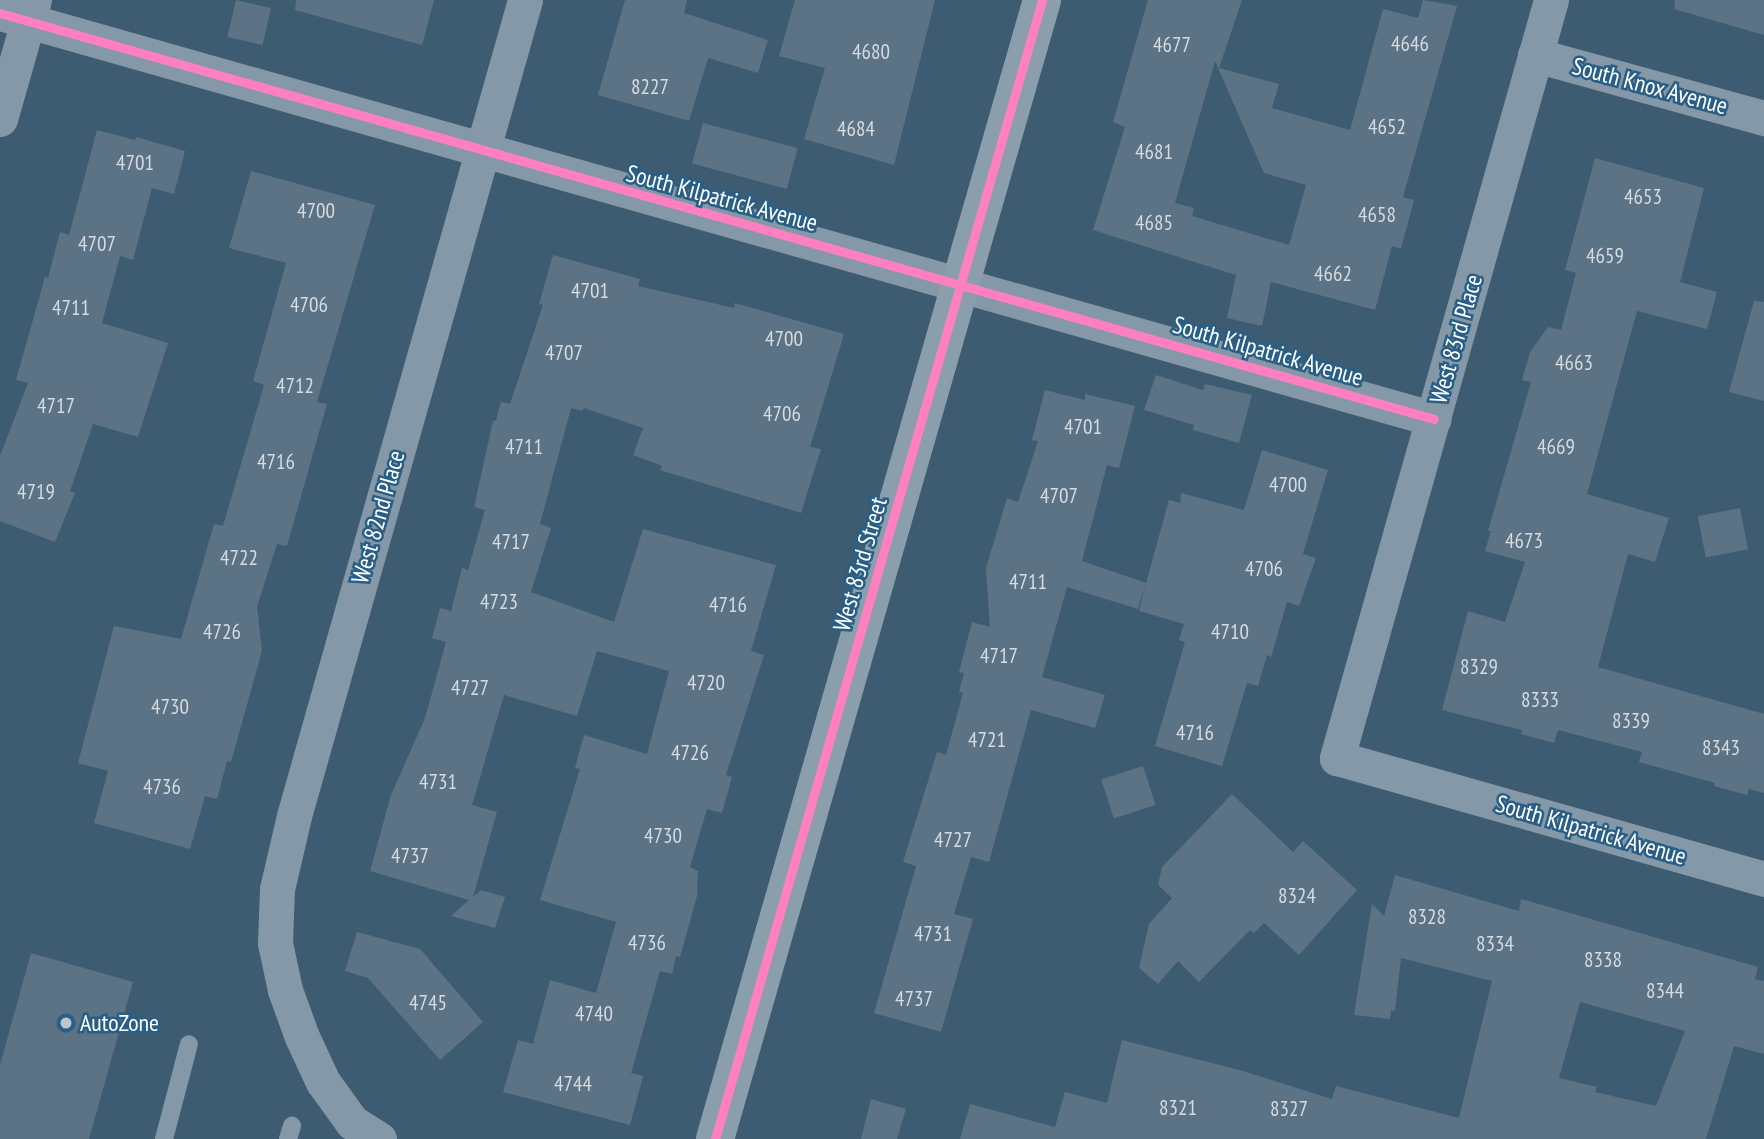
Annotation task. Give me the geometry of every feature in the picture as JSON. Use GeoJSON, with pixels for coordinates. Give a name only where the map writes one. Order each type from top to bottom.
{"type":"FeatureCollection","features":[{"type":"Feature","properties":{"kind":"street","name":"West 82nd Place"},"geometry":{"type":"LineString","coordinates":[[379,1139],[352,1122],[323,1082],[302,1037],[285,989],[275,943],[277,889],[294,816],[525,0]]}},
{"type":"Feature","properties":{"kind":"street","name":"West 83rd Street"},"geometry":{"type":"LineString","coordinates":[[715,1139],[1042,0]]}},
{"type":"Feature","properties":{"kind":"street","name":"West 83rd Place"},"geometry":{"type":"LineString","coordinates":[[1337,758],[1551,0]]}},
{"type":"Feature","properties":{"kind":"street","name":"South Kilpatrick Avenue"},"geometry":{"type":"LineString","coordinates":[[20,12],[482,152],[961,284],[1434,419]]}},
{"type":"Feature","properties":{"kind":"street"},"geometry":{"type":"LineString","coordinates":[[0,118],[20,12]]}},
{"type":"Feature","properties":{"kind":"street","name":"South Knox Avenue"},"geometry":{"type":"LineString","coordinates":[[1535,55],[1764,118]]}},
{"type":"Feature","properties":{"kind":"street","name":"South Kilpatrick Avenue"},"geometry":{"type":"LineString","coordinates":[[1337,758],[1764,879]]}},
{"type":"Feature","properties":{"kind":"lane"},"geometry":{"type":"LineString","coordinates":[[164,1139],[189,1044]]}},
{"type":"Feature","properties":{"kind":"building"},"geometry":{"type":"Polygon","coordinates":[[[236,0],[271,8],[263,45],[227,37],[236,0]]]}},
{"type":"Feature","properties":{"kind":"building"},"geometry":{"type":"Polygon","coordinates":[[[296,0],[434,0],[422,45],[295,10],[296,0]]]}},
{"type":"Feature","properties":{"kind":"building"},"geometry":{"type":"Polygon","coordinates":[[[625,0],[687,0],[684,13],[768,40],[758,73],[708,58],[689,121],[598,95],[625,0]]]}},
{"type":"Feature","properties":{"kind":"building"},"geometry":{"type":"Polygon","coordinates":[[[795,0],[935,0],[894,165],[804,139],[825,68],[779,56],[795,0]]]}},
{"type":"Feature","properties":{"kind":"building"},"geometry":{"type":"Polygon","coordinates":[[[1148,0],[1242,0],[1219,68],[1279,84],[1272,108],[1350,130],[1383,9],[1418,18],[1423,0],[1457,6],[1403,197],[1414,200],[1401,249],[1392,246],[1375,310],[1271,282],[1262,326],[1227,318],[1236,275],[1093,230],[1125,127],[1113,122],[1148,0]],[[1215,61],[1175,203],[1194,208],[1192,216],[1289,245],[1306,185],[1264,173],[1215,61]]]}},
{"type":"Feature","properties":{"kind":"building"},"geometry":{"type":"Polygon","coordinates":[[[1675,0],[1764,0],[1764,35],[1674,9],[1675,0]]]}},
{"type":"Feature","properties":{"kind":"building"},"geometry":{"type":"Polygon","coordinates":[[[703,123],[798,148],[787,189],[692,164],[703,123]]]}},
{"type":"Feature","properties":{"kind":"building"},"geometry":{"type":"Polygon","coordinates":[[[97,130],[135,140],[136,137],[185,151],[174,194],[152,188],[133,260],[120,256],[102,323],[168,343],[138,437],[93,424],[70,491],[75,493],[55,542],[0,521],[0,456],[28,383],[16,380],[45,277],[48,278],[60,232],[69,235],[97,130]]]}},
{"type":"Feature","properties":{"kind":"building"},"geometry":{"type":"Polygon","coordinates":[[[1595,158],[1704,188],[1680,282],[1717,292],[1707,329],[1637,311],[1587,494],[1669,518],[1655,562],[1628,554],[1598,667],[1764,714],[1764,793],[1749,789],[1747,795],[1714,786],[1715,783],[1639,762],[1642,752],[1558,730],[1554,743],[1521,734],[1522,730],[1442,710],[1468,611],[1505,622],[1525,562],[1485,551],[1491,531],[1488,531],[1531,382],[1522,380],[1530,352],[1548,327],[1561,330],[1576,273],[1565,270],[1595,158]]]}},
{"type":"Feature","properties":{"kind":"building"},"geometry":{"type":"Polygon","coordinates":[[[251,171],[375,205],[317,402],[327,404],[287,546],[277,544],[257,607],[262,651],[231,762],[227,761],[217,799],[205,796],[190,849],[94,823],[108,771],[78,763],[114,626],[181,639],[214,524],[223,526],[264,385],[253,381],[286,263],[229,248],[251,171]]]}},
{"type":"Feature","properties":{"kind":"building"},"geometry":{"type":"Polygon","coordinates":[[[553,255],[640,279],[638,286],[734,308],[735,303],[844,334],[810,447],[821,449],[801,513],[660,470],[662,466],[633,455],[643,428],[584,408],[582,411],[571,408],[540,524],[551,528],[531,592],[614,622],[643,529],[776,565],[751,651],[764,655],[726,775],[732,777],[722,813],[707,809],[690,867],[698,871],[697,896],[680,957],[676,956],[672,974],[660,971],[631,1073],[643,1076],[630,1125],[503,1092],[518,1040],[533,1044],[550,980],[596,993],[616,922],[540,900],[580,769],[575,768],[584,735],[647,754],[669,671],[597,651],[577,716],[504,695],[472,805],[497,812],[473,897],[481,890],[505,897],[495,928],[451,916],[469,900],[370,871],[391,795],[425,718],[446,642],[432,638],[440,608],[451,611],[462,568],[468,570],[485,510],[474,507],[493,421],[496,420],[501,402],[510,404],[543,305],[539,304],[553,255]]]}},
{"type":"Feature","properties":{"kind":"building"},"geometry":{"type":"Polygon","coordinates":[[[1754,301],[1764,302],[1764,401],[1729,392],[1754,301]]]}},
{"type":"Feature","properties":{"kind":"building"},"geometry":{"type":"Polygon","coordinates":[[[1156,375],[1203,390],[1205,384],[1252,395],[1239,443],[1193,430],[1194,425],[1144,410],[1156,375]]]}},
{"type":"Feature","properties":{"kind":"building"},"geometry":{"type":"Polygon","coordinates":[[[1045,390],[1085,400],[1085,394],[1135,406],[1119,468],[1107,465],[1082,561],[1146,583],[1138,609],[1067,587],[1042,677],[1105,695],[1095,728],[1031,710],[989,862],[971,857],[954,914],[973,919],[941,1032],[874,1013],[916,866],[903,862],[937,752],[946,755],[963,693],[959,692],[964,673],[959,672],[972,622],[990,627],[986,568],[1007,498],[1018,502],[1038,441],[1032,440],[1045,390]]]}},
{"type":"Feature","properties":{"kind":"building"},"geometry":{"type":"Polygon","coordinates":[[[1262,450],[1328,470],[1303,554],[1316,558],[1299,606],[1287,602],[1271,657],[1267,655],[1258,686],[1247,683],[1222,766],[1155,746],[1185,642],[1179,640],[1184,624],[1139,611],[1169,500],[1180,503],[1181,493],[1244,510],[1262,450]]]}},
{"type":"Feature","properties":{"kind":"building"},"geometry":{"type":"Polygon","coordinates":[[[1740,508],[1748,549],[1706,557],[1698,516],[1740,508]]]}},
{"type":"Feature","properties":{"kind":"building"},"geometry":{"type":"Polygon","coordinates":[[[1143,766],[1156,805],[1114,819],[1101,780],[1143,766]]]}},
{"type":"Feature","properties":{"kind":"building"},"geometry":{"type":"Polygon","coordinates":[[[1232,794],[1293,852],[1303,841],[1357,890],[1299,955],[1264,923],[1254,933],[1250,930],[1199,982],[1178,961],[1158,984],[1139,968],[1149,924],[1172,898],[1158,885],[1162,867],[1232,794]]]}},
{"type":"Feature","properties":{"kind":"building"},"geometry":{"type":"Polygon","coordinates":[[[1395,875],[1519,911],[1521,899],[1758,967],[1755,979],[1764,981],[1764,1054],[1734,1046],[1706,1139],[960,1139],[970,1104],[1055,1127],[1065,1092],[1107,1103],[1122,1040],[1243,1071],[1332,1099],[1336,1086],[1459,1118],[1492,981],[1401,958],[1395,1011],[1391,1010],[1390,1019],[1354,1015],[1372,904],[1384,916],[1395,875]],[[1580,1002],[1559,1078],[1597,1087],[1595,1092],[1656,1106],[1685,1031],[1580,1002]]]}},
{"type":"Feature","properties":{"kind":"building"},"geometry":{"type":"Polygon","coordinates":[[[357,932],[420,949],[483,1022],[440,1060],[368,978],[345,971],[357,932]]]}},
{"type":"Feature","properties":{"kind":"building","name":"AutoZone"},"geometry":{"type":"Polygon","coordinates":[[[31,953],[133,982],[89,1139],[0,1139],[0,1065],[31,953]]]}},
{"type":"Feature","properties":{"kind":"building"},"geometry":{"type":"Polygon","coordinates":[[[871,1099],[906,1109],[897,1139],[861,1139],[871,1099]]]}},
{"type":"Feature","properties":{"kind":"cycle path"},"geometry":{"type":"LineString","coordinates":[[715,1139],[1042,0]]}},
{"type":"Feature","properties":{"kind":"cycle path"},"geometry":{"type":"LineString","coordinates":[[0,13],[1434,419]]}},
{"type":"Feature","properties":{"kind":"place","name":"AutoZone"},"geometry":{"type":"Point","coordinates":[66,1023]}}]}
